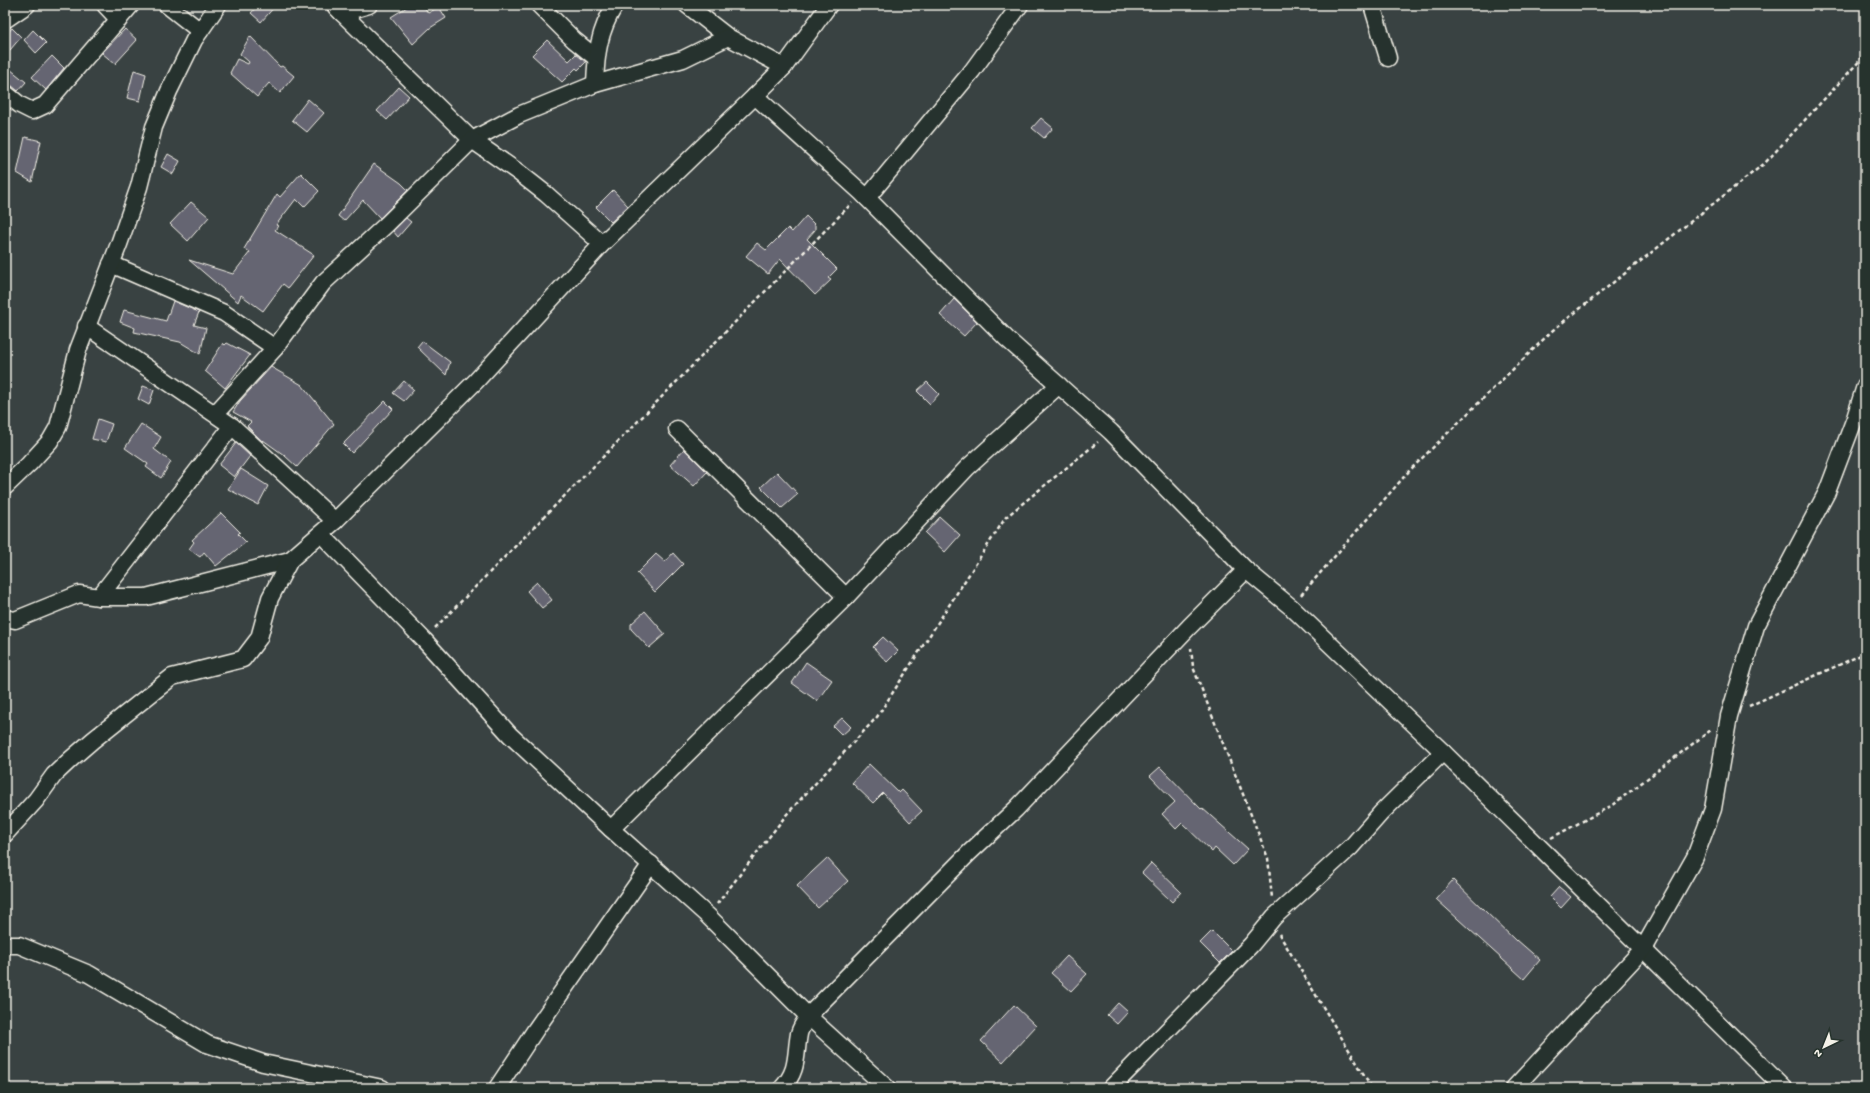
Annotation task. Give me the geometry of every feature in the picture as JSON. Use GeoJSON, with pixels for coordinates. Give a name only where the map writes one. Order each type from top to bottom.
{"type":"FeatureCollection","features":[{"type":"Feature","properties":{"kind":"street"},"geometry":{"type":"LineString","coordinates":[[105,5],[119,20]]}},
{"type":"Feature","properties":{"kind":"street"},"geometry":{"type":"LineString","coordinates":[[5,93],[20,105],[32,111],[45,105],[131,5]]}},
{"type":"Feature","properties":{"kind":"street"},"geometry":{"type":"LineString","coordinates":[[167,5],[200,31]]}},
{"type":"Feature","properties":{"kind":"street"},"geometry":{"type":"LineString","coordinates":[[5,486],[50,441],[58,427],[67,390],[86,326],[111,264],[139,187],[154,127],[169,91],[194,40],[218,5]]}},
{"type":"Feature","properties":{"kind":"street"},"geometry":{"type":"LineString","coordinates":[[338,9],[369,5]]}},
{"type":"Feature","properties":{"kind":"street"},"geometry":{"type":"LineString","coordinates":[[539,5],[574,40],[596,57]]}},
{"type":"Feature","properties":{"kind":"street"},"geometry":{"type":"LineString","coordinates":[[595,84],[596,57],[605,22],[615,5]]}},
{"type":"Feature","properties":{"kind":"street"},"geometry":{"type":"LineString","coordinates":[[686,5],[728,37],[784,66]]}},
{"type":"Feature","properties":{"kind":"street"},"geometry":{"type":"LineString","coordinates":[[5,618],[15,620],[79,594],[99,597],[146,597],[290,560],[322,535],[476,381],[602,244],[755,96],[784,66],[829,5]]}},
{"type":"Feature","properties":{"kind":"street"},"geometry":{"type":"LineString","coordinates":[[865,195],[972,71],[1020,5]]}},
{"type":"Feature","properties":{"kind":"street"},"geometry":{"type":"LineString","coordinates":[[1372,5],[1388,58]]}},
{"type":"Feature","properties":{"kind":"street"},"geometry":{"type":"LineString","coordinates":[[338,9],[472,140],[518,172],[546,194],[602,244]]}},
{"type":"Feature","properties":{"kind":"street"},"geometry":{"type":"LineString","coordinates":[[216,414],[275,348],[323,283],[387,224],[472,140],[519,115],[595,84],[682,59],[728,37]]}},
{"type":"Feature","properties":{"kind":"street"},"geometry":{"type":"LineString","coordinates":[[755,96],[865,195],[1007,339],[1111,432],[1246,570],[1291,607],[1443,752],[1784,1088]]}},
{"type":"Feature","properties":{"kind":"street"},"geometry":{"type":"LineString","coordinates":[[111,264],[224,313],[275,348]]}},
{"type":"Feature","properties":{"kind":"street"},"geometry":{"type":"LineString","coordinates":[[86,326],[232,426],[335,522]]}},
{"type":"Feature","properties":{"kind":"street"},"geometry":{"type":"LineString","coordinates":[[611,829],[737,706],[799,641],[846,597],[962,472],[1059,385]]}},
{"type":"Feature","properties":{"kind":"street"},"geometry":{"type":"LineString","coordinates":[[1514,1088],[1643,949],[1695,857],[1713,808],[1729,716],[1756,626],[1827,492],[1855,418],[1865,386]]}},
{"type":"Feature","properties":{"kind":"street"},"geometry":{"type":"LineString","coordinates":[[99,597],[232,426]]}},
{"type":"Feature","properties":{"kind":"street"},"geometry":{"type":"LineString","coordinates":[[677,429],[846,597]]}},
{"type":"Feature","properties":{"kind":"street"},"geometry":{"type":"LineString","coordinates":[[322,535],[424,640],[510,735],[611,829],[708,916],[808,1016],[888,1088]]}},
{"type":"Feature","properties":{"kind":"street"},"geometry":{"type":"LineString","coordinates":[[5,834],[36,800],[54,775],[93,740],[172,677],[243,659],[259,638],[270,598],[290,560]]}},
{"type":"Feature","properties":{"kind":"street"},"geometry":{"type":"LineString","coordinates":[[782,1088],[787,1083],[797,1063],[800,1032],[808,1016],[969,853],[1016,809],[1189,627],[1246,570]]}},
{"type":"Feature","properties":{"kind":"street"},"geometry":{"type":"LineString","coordinates":[[1111,1088],[1251,945],[1274,917],[1351,847],[1381,813],[1443,752]]}},
{"type":"Feature","properties":{"kind":"street"},"geometry":{"type":"LineString","coordinates":[[497,1088],[536,1029],[651,864]]}},
{"type":"Feature","properties":{"kind":"street"},"geometry":{"type":"LineString","coordinates":[[5,945],[19,945],[89,974],[207,1044],[262,1063],[382,1088]]}},
{"type":"Feature","properties":{"kind":"path"},"geometry":{"type":"LineString","coordinates":[[1291,607],[1410,470],[1553,330],[1765,163],[1865,55]]}},
{"type":"Feature","properties":{"kind":"path"},"geometry":{"type":"LineString","coordinates":[[424,640],[865,195]]}},
{"type":"Feature","properties":{"kind":"path"},"geometry":{"type":"LineString","coordinates":[[708,916],[786,814],[878,717],[1006,517],[1111,432]]}},
{"type":"Feature","properties":{"kind":"path"},"geometry":{"type":"LineString","coordinates":[[1189,627],[1193,667],[1268,858],[1276,930],[1372,1088]]}},
{"type":"Feature","properties":{"kind":"path"},"geometry":{"type":"LineString","coordinates":[[1539,845],[1611,806],[1729,716],[1865,653]]}},
{"type":"Feature","properties":{"kind":"building"},"geometry":{"type":"Polygon","coordinates":[[[258,5],[276,5],[261,22],[251,13],[258,5]]]}},
{"type":"Feature","properties":{"kind":"building"},"geometry":{"type":"Polygon","coordinates":[[[410,5],[423,5],[428,13],[439,7],[446,18],[430,28],[413,44],[391,17],[410,5]]]}},
{"type":"Feature","properties":{"kind":"building"},"geometry":{"type":"Polygon","coordinates":[[[12,28],[21,37],[5,56],[5,36],[12,28]]]}},
{"type":"Feature","properties":{"kind":"building"},"geometry":{"type":"Polygon","coordinates":[[[125,29],[137,40],[115,64],[102,53],[125,29]]]}},
{"type":"Feature","properties":{"kind":"building"},"geometry":{"type":"Polygon","coordinates":[[[33,30],[46,43],[36,53],[24,40],[33,30]]]}},
{"type":"Feature","properties":{"kind":"building"},"geometry":{"type":"Polygon","coordinates":[[[250,36],[280,67],[282,66],[294,76],[280,93],[269,83],[257,97],[230,73],[237,59],[248,64],[249,62],[240,54],[250,36]]]}},
{"type":"Feature","properties":{"kind":"building"},"geometry":{"type":"Polygon","coordinates":[[[547,40],[569,61],[576,54],[586,62],[578,70],[576,68],[562,82],[532,55],[547,40]]]}},
{"type":"Feature","properties":{"kind":"building"},"geometry":{"type":"Polygon","coordinates":[[[52,56],[64,68],[46,90],[32,77],[52,56]]]}},
{"type":"Feature","properties":{"kind":"building"},"geometry":{"type":"Polygon","coordinates":[[[5,65],[26,82],[18,91],[11,85],[5,84],[5,65]]]}},
{"type":"Feature","properties":{"kind":"building"},"geometry":{"type":"Polygon","coordinates":[[[134,70],[146,74],[140,101],[127,98],[134,70]]]}},
{"type":"Feature","properties":{"kind":"building"},"geometry":{"type":"Polygon","coordinates":[[[399,87],[409,96],[387,120],[377,111],[399,87]]]}},
{"type":"Feature","properties":{"kind":"building"},"geometry":{"type":"Polygon","coordinates":[[[308,99],[324,113],[307,132],[292,120],[308,99]]]}},
{"type":"Feature","properties":{"kind":"building"},"geometry":{"type":"Polygon","coordinates":[[[1041,118],[1053,128],[1044,138],[1032,128],[1041,118]]]}},
{"type":"Feature","properties":{"kind":"building"},"geometry":{"type":"Polygon","coordinates":[[[25,137],[41,141],[32,182],[17,173],[25,137]]]}},
{"type":"Feature","properties":{"kind":"building"},"geometry":{"type":"Polygon","coordinates":[[[168,154],[180,161],[173,174],[161,167],[168,154]]]}},
{"type":"Feature","properties":{"kind":"building"},"geometry":{"type":"Polygon","coordinates":[[[374,164],[401,183],[408,190],[380,218],[363,200],[344,221],[338,216],[374,164]]]}},
{"type":"Feature","properties":{"kind":"building"},"geometry":{"type":"Polygon","coordinates":[[[301,173],[319,191],[304,207],[296,199],[276,225],[278,226],[275,230],[314,255],[288,288],[283,284],[263,311],[241,295],[238,302],[189,260],[233,274],[250,252],[244,249],[277,194],[280,197],[301,173]]]}},
{"type":"Feature","properties":{"kind":"building"},"geometry":{"type":"Polygon","coordinates":[[[613,190],[628,206],[611,222],[596,207],[613,190]]]}},
{"type":"Feature","properties":{"kind":"building"},"geometry":{"type":"Polygon","coordinates":[[[191,202],[209,217],[188,241],[170,224],[191,202]]]}},
{"type":"Feature","properties":{"kind":"building"},"geometry":{"type":"Polygon","coordinates":[[[806,216],[815,225],[815,230],[807,239],[837,269],[828,278],[831,280],[815,295],[780,259],[768,274],[746,256],[757,243],[766,250],[788,228],[792,232],[806,216]]]}},
{"type":"Feature","properties":{"kind":"building"},"geometry":{"type":"Polygon","coordinates":[[[406,218],[411,222],[398,237],[393,231],[406,218]]]}},
{"type":"Feature","properties":{"kind":"building"},"geometry":{"type":"Polygon","coordinates":[[[954,299],[977,322],[964,336],[940,315],[954,299]]]}},
{"type":"Feature","properties":{"kind":"building"},"geometry":{"type":"Polygon","coordinates":[[[173,301],[199,312],[194,325],[206,328],[200,354],[180,342],[134,332],[135,328],[120,322],[124,310],[166,321],[173,301]]]}},
{"type":"Feature","properties":{"kind":"building"},"geometry":{"type":"Polygon","coordinates":[[[422,341],[450,362],[446,375],[417,347],[422,341]]]}},
{"type":"Feature","properties":{"kind":"building"},"geometry":{"type":"Polygon","coordinates":[[[223,343],[225,345],[227,343],[250,355],[225,388],[205,371],[223,343]]]}},
{"type":"Feature","properties":{"kind":"building"},"geometry":{"type":"Polygon","coordinates":[[[271,367],[302,385],[334,424],[297,467],[284,455],[263,440],[262,441],[247,426],[251,422],[233,412],[240,401],[271,367]]]}},
{"type":"Feature","properties":{"kind":"building"},"geometry":{"type":"Polygon","coordinates":[[[404,381],[414,390],[404,401],[393,393],[404,381]]]}},
{"type":"Feature","properties":{"kind":"building"},"geometry":{"type":"Polygon","coordinates":[[[927,382],[939,394],[930,404],[917,391],[927,382]]]}},
{"type":"Feature","properties":{"kind":"building"},"geometry":{"type":"Polygon","coordinates":[[[143,386],[154,390],[149,405],[138,399],[143,386]]]}},
{"type":"Feature","properties":{"kind":"building"},"geometry":{"type":"Polygon","coordinates":[[[385,401],[393,409],[352,453],[343,444],[385,401]]]}},
{"type":"Feature","properties":{"kind":"building"},"geometry":{"type":"Polygon","coordinates":[[[98,419],[112,424],[106,442],[92,439],[98,419]]]}},
{"type":"Feature","properties":{"kind":"building"},"geometry":{"type":"Polygon","coordinates":[[[141,424],[161,437],[154,449],[171,462],[161,478],[146,467],[148,464],[125,448],[141,424]]]}},
{"type":"Feature","properties":{"kind":"building"},"geometry":{"type":"Polygon","coordinates":[[[236,443],[250,456],[234,477],[219,465],[236,443]]]}},
{"type":"Feature","properties":{"kind":"building"},"geometry":{"type":"Polygon","coordinates":[[[684,449],[707,472],[694,486],[670,465],[684,449]]]}},
{"type":"Feature","properties":{"kind":"building"},"geometry":{"type":"Polygon","coordinates":[[[241,469],[268,486],[258,505],[228,489],[241,469]]]}},
{"type":"Feature","properties":{"kind":"building"},"geometry":{"type":"Polygon","coordinates":[[[777,472],[798,494],[782,508],[761,487],[777,472]]]}},
{"type":"Feature","properties":{"kind":"building"},"geometry":{"type":"Polygon","coordinates":[[[221,513],[240,532],[238,534],[246,542],[216,566],[204,552],[200,557],[189,549],[194,542],[192,540],[221,513]]]}},
{"type":"Feature","properties":{"kind":"building"},"geometry":{"type":"Polygon","coordinates":[[[940,517],[960,535],[945,552],[925,533],[940,517]]]}},
{"type":"Feature","properties":{"kind":"building"},"geometry":{"type":"Polygon","coordinates":[[[673,553],[683,564],[655,592],[637,573],[656,554],[665,562],[673,553]]]}},
{"type":"Feature","properties":{"kind":"building"},"geometry":{"type":"Polygon","coordinates":[[[537,582],[552,600],[542,608],[527,591],[537,582]]]}},
{"type":"Feature","properties":{"kind":"building"},"geometry":{"type":"Polygon","coordinates":[[[645,611],[665,634],[649,648],[631,629],[631,624],[645,611]]]}},
{"type":"Feature","properties":{"kind":"building"},"geometry":{"type":"Polygon","coordinates":[[[883,637],[898,651],[887,662],[873,647],[883,637]]]}},
{"type":"Feature","properties":{"kind":"building"},"geometry":{"type":"Polygon","coordinates":[[[806,662],[832,680],[817,701],[792,683],[806,662]]]}},
{"type":"Feature","properties":{"kind":"building"},"geometry":{"type":"Polygon","coordinates":[[[842,718],[851,727],[842,735],[833,726],[842,718]]]}},
{"type":"Feature","properties":{"kind":"building"},"geometry":{"type":"Polygon","coordinates":[[[869,764],[899,793],[902,790],[922,811],[910,822],[883,793],[873,803],[852,783],[869,764]]]}},
{"type":"Feature","properties":{"kind":"building"},"geometry":{"type":"Polygon","coordinates":[[[1160,767],[1201,809],[1202,808],[1248,849],[1233,865],[1215,848],[1212,852],[1182,823],[1176,829],[1162,814],[1175,802],[1150,776],[1160,767]]]}},
{"type":"Feature","properties":{"kind":"building"},"geometry":{"type":"Polygon","coordinates":[[[827,858],[848,881],[818,908],[797,886],[827,858]]]}},
{"type":"Feature","properties":{"kind":"building"},"geometry":{"type":"Polygon","coordinates":[[[1151,863],[1181,892],[1172,902],[1142,873],[1151,863]]]}},
{"type":"Feature","properties":{"kind":"building"},"geometry":{"type":"Polygon","coordinates":[[[1453,880],[1516,941],[1517,940],[1540,960],[1524,979],[1436,899],[1453,880]]]}},
{"type":"Feature","properties":{"kind":"building"},"geometry":{"type":"Polygon","coordinates":[[[1559,887],[1571,897],[1561,908],[1550,897],[1559,887]]]}},
{"type":"Feature","properties":{"kind":"building"},"geometry":{"type":"Polygon","coordinates":[[[1212,931],[1232,951],[1220,963],[1200,943],[1212,931]]]}},
{"type":"Feature","properties":{"kind":"building"},"geometry":{"type":"Polygon","coordinates":[[[1067,956],[1087,974],[1071,991],[1051,973],[1067,956]]]}},
{"type":"Feature","properties":{"kind":"building"},"geometry":{"type":"Polygon","coordinates":[[[1118,1003],[1128,1012],[1117,1024],[1107,1015],[1118,1003]]]}},
{"type":"Feature","properties":{"kind":"building"},"geometry":{"type":"Polygon","coordinates":[[[1014,1005],[1036,1026],[1003,1062],[981,1041],[1014,1005]]]}}]}
